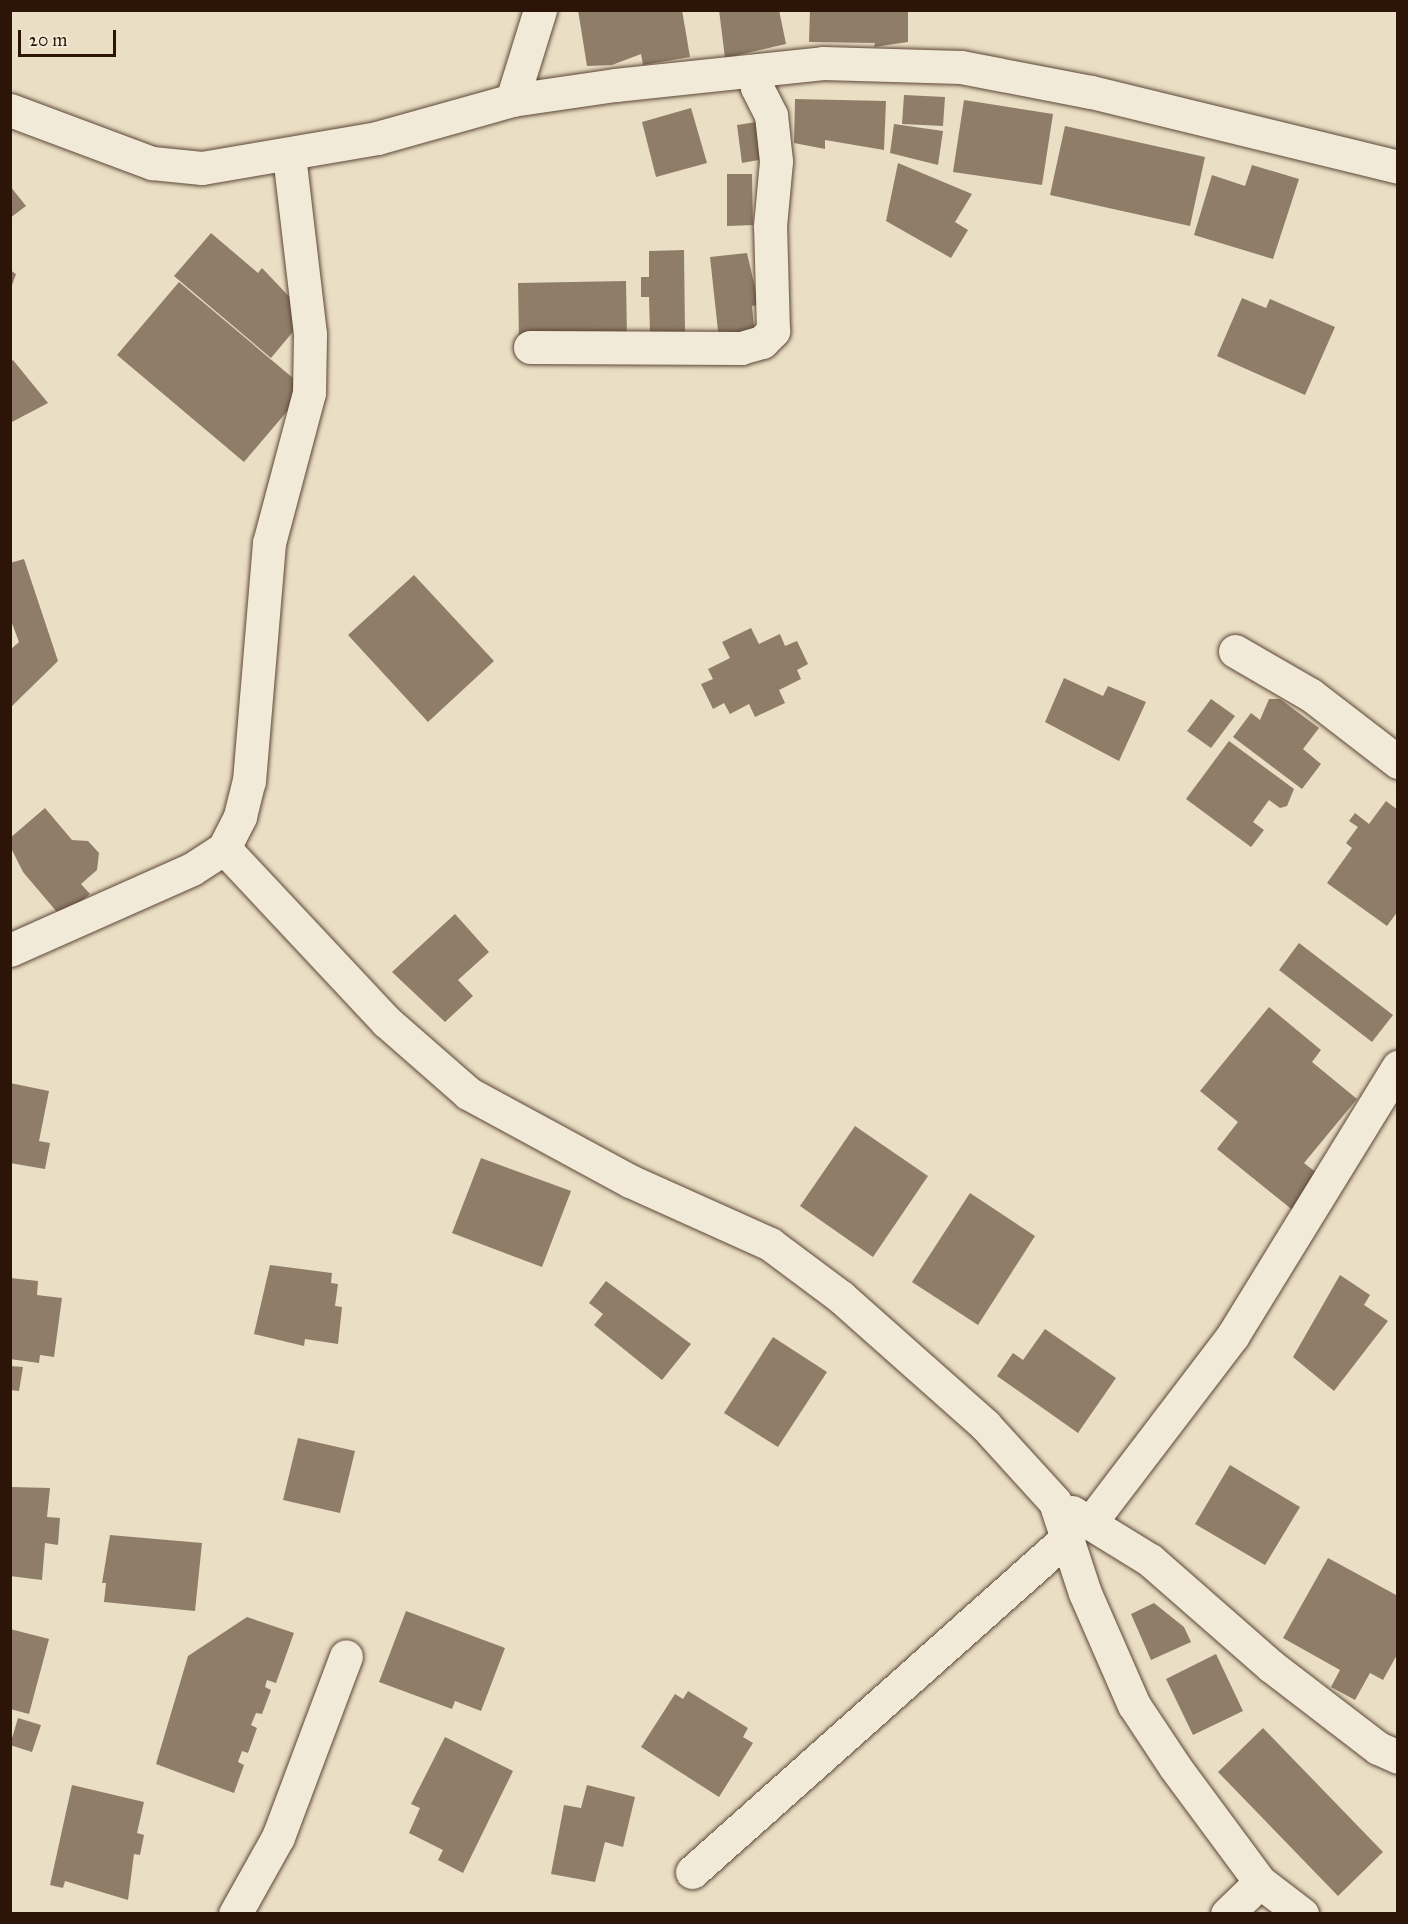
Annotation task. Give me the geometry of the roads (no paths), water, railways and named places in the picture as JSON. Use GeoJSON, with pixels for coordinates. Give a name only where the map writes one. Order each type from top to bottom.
{"type":"FeatureCollection","features":[{"type":"Feature","properties":{"kind":"street"},"geometry":{"type":"LineString","coordinates":[[512,100],[540,10]]}},
{"type":"Feature","properties":{"kind":"street"},"geometry":{"type":"LineString","coordinates":[[10,110],[152,163],[202,168],[289,155],[377,138],[512,100],[823,63],[961,67],[1091,92],[1398,166]]}},
{"type":"Feature","properties":{"kind":"street"},"geometry":{"type":"LineString","coordinates":[[531,347],[741,348],[762,342],[773,331],[770,226],[776,161],[771,115],[757,87],[759,70]]}},
{"type":"Feature","properties":{"kind":"street"},"geometry":{"type":"LineString","coordinates":[[10,950],[192,869],[224,848],[249,781],[269,543],[309,393],[310,334],[289,155]]}},
{"type":"Feature","properties":{"kind":"street"},"geometry":{"type":"LineString","coordinates":[[1235,651],[1311,695],[1398,762]]}},
{"type":"Feature","properties":{"kind":"street"},"geometry":{"type":"LineString","coordinates":[[224,848],[387,1022],[468,1093],[630,1181],[770,1244],[932,1374],[1079,1530],[1150,1560],[1272,1666],[1378,1748],[1398,1757]]}},
{"type":"Feature","properties":{"kind":"street"},"geometry":{"type":"LineString","coordinates":[[692,1872],[1079,1530],[1233,1335],[1398,1067]]}},
{"type":"Feature","properties":{"kind":"street"},"geometry":{"type":"LineString","coordinates":[[1079,1530],[1084,1593],[1134,1705],[1260,1882],[1302,1914]]}},
{"type":"Feature","properties":{"kind":"street"},"geometry":{"type":"LineString","coordinates":[[235,1914],[278,1838],[346,1656]]}},
{"type":"Feature","properties":{"kind":"street"},"geometry":{"type":"LineString","coordinates":[[1227,1914],[1260,1882]]}}]}
